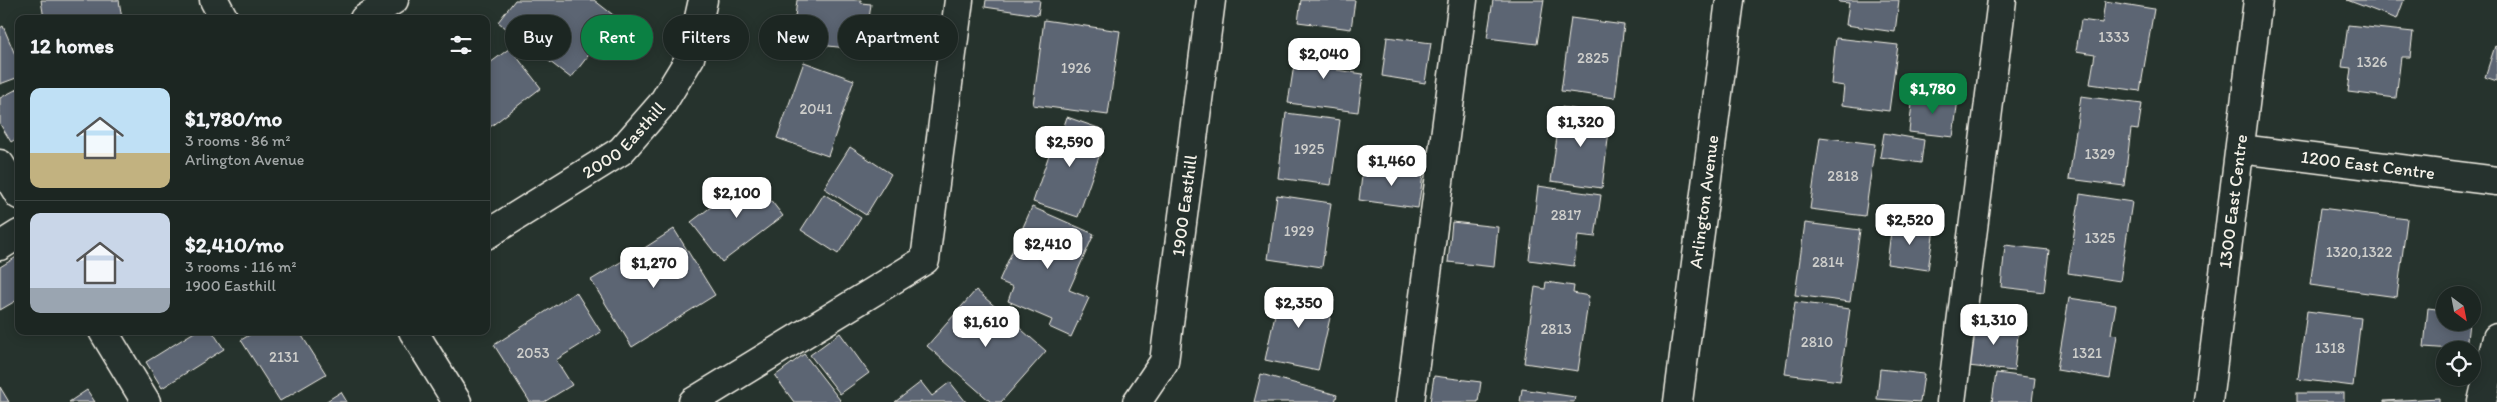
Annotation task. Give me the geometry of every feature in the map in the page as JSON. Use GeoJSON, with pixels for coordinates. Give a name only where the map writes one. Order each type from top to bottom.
{"type":"FeatureCollection","features":[{"type":"Feature","properties":{"kind":"street"},"geometry":{"type":"LineString","coordinates":[[214,0],[222,15]]}},
{"type":"Feature","properties":{"kind":"street"},"geometry":{"type":"LineString","coordinates":[[370,15],[394,0]]}},
{"type":"Feature","properties":{"kind":"street","name":"2000 Easthill"},"geometry":{"type":"LineString","coordinates":[[490,233],[621,151],[662,104],[690,58],[703,0]]}},
{"type":"Feature","properties":{"kind":"street"},"geometry":{"type":"LineString","coordinates":[[692,402],[925,260],[959,0]]}},
{"type":"Feature","properties":{"kind":"street","name":"1900 Easthill"},"geometry":{"type":"LineString","coordinates":[[1137,402],[1164,362],[1212,0]]}},
{"type":"Feature","properties":{"kind":"street"},"geometry":{"type":"LineString","coordinates":[[1410,402],[1463,0]]}},
{"type":"Feature","properties":{"kind":"street","name":"Arlington Avenue"},"geometry":{"type":"LineString","coordinates":[[1678,402],[1730,0]]}},
{"type":"Feature","properties":{"kind":"street"},"geometry":{"type":"LineString","coordinates":[[1951,402],[2002,0]]}},
{"type":"Feature","properties":{"kind":"street","name":"1300 East Centre"},"geometry":{"type":"LineString","coordinates":[[2208,402],[2258,0]]}},
{"type":"Feature","properties":{"kind":"street","name":"1200 East Centre"},"geometry":{"type":"LineString","coordinates":[[2240,149],[2497,181]]}},
{"type":"Feature","properties":{"kind":"street"},"geometry":{"type":"LineString","coordinates":[[0,164],[15,188]]}},
{"type":"Feature","properties":{"kind":"street"},"geometry":{"type":"LineString","coordinates":[[0,246],[15,237]]}},
{"type":"Feature","properties":{"kind":"street"},"geometry":{"type":"LineString","coordinates":[[105,335],[146,402]]}},
{"type":"Feature","properties":{"kind":"street"},"geometry":{"type":"LineString","coordinates":[[415,335],[457,402]]}},
{"type":"Feature","properties":{"kind":"street"},"geometry":{"type":"LineString","coordinates":[[2482,402],[2497,338]]}},
{"type":"Feature","properties":{"kind":"building"},"geometry":{"type":"Polygon","coordinates":[[[41,0],[119,0],[121,15],[43,15],[41,0]]]}},
{"type":"Feature","properties":{"kind":"building"},"geometry":{"type":"Polygon","coordinates":[[[515,0],[594,0],[613,15],[581,15],[581,60],[585,60],[571,78],[548,60],[571,60],[571,15],[505,15],[505,27],[498,22],[515,0]]]}},
{"type":"Feature","properties":{"kind":"building"},"geometry":{"type":"Polygon","coordinates":[[[797,0],[861,0],[861,3],[871,4],[870,15],[838,15],[838,47],[828,46],[828,15],[795,15],[797,0]]]}},
{"type":"Feature","properties":{"kind":"building"},"geometry":{"type":"Polygon","coordinates":[[[986,0],[1040,0],[1038,15],[985,7],[986,0]]]}},
{"type":"Feature","properties":{"kind":"building"},"geometry":{"type":"Polygon","coordinates":[[[1301,0],[1355,0],[1351,29],[1298,22],[1301,0]]]}},
{"type":"Feature","properties":{"kind":"building"},"geometry":{"type":"Polygon","coordinates":[[[1493,0],[1544,0],[1537,44],[1487,38],[1493,0]]]}},
{"type":"Feature","properties":{"kind":"building"},"geometry":{"type":"Polygon","coordinates":[[[1839,0],[1899,0],[1895,32],[1846,25],[1849,3],[1839,2],[1839,0]]]}},
{"type":"Feature","properties":{"kind":"building"},"geometry":{"type":"Polygon","coordinates":[[[2347,0],[2404,0],[2397,19],[2347,0]]]}},
{"type":"Feature","properties":{"kind":"building"},"geometry":{"type":"Polygon","coordinates":[[[2105,1],[2154,9],[2140,91],[2090,84],[2095,54],[2076,51],[2081,20],[2102,23],[2105,1]]]}},
{"type":"Feature","properties":{"kind":"building"},"geometry":{"type":"Polygon","coordinates":[[[1571,18],[1624,25],[1615,98],[1561,91],[1571,18]]]}},
{"type":"Feature","properties":{"kind":"building"},"geometry":{"type":"Polygon","coordinates":[[[1044,20],[1120,31],[1108,115],[1033,105],[1044,20]]]}},
{"type":"Feature","properties":{"kind":"building"},"geometry":{"type":"Polygon","coordinates":[[[2348,25],[2413,32],[2410,57],[2401,57],[2396,98],[2348,92],[2351,68],[2342,67],[2348,25]]]}},
{"type":"Feature","properties":{"kind":"building"},"geometry":{"type":"Polygon","coordinates":[[[3,26],[15,54],[15,78],[0,84],[0,28],[3,26]]]}},
{"type":"Feature","properties":{"kind":"building"},"geometry":{"type":"Polygon","coordinates":[[[1387,37],[1431,43],[1425,83],[1382,76],[1387,37]]]}},
{"type":"Feature","properties":{"kind":"building"},"geometry":{"type":"Polygon","coordinates":[[[1836,38],[1898,45],[1889,111],[1842,105],[1844,86],[1831,84],[1836,38]]]}},
{"type":"Feature","properties":{"kind":"building"},"geometry":{"type":"Polygon","coordinates":[[[1303,40],[1340,45],[1337,70],[1363,74],[1358,112],[1288,103],[1294,65],[1299,66],[1303,40]]]}},
{"type":"Feature","properties":{"kind":"building"},"geometry":{"type":"Polygon","coordinates":[[[2495,46],[2497,47],[2497,81],[2485,77],[2495,46]]]}},
{"type":"Feature","properties":{"kind":"building"},"geometry":{"type":"Polygon","coordinates":[[[505,52],[505,60],[519,60],[541,88],[490,127],[490,63],[505,52]]]}},
{"type":"Feature","properties":{"kind":"building"},"geometry":{"type":"Polygon","coordinates":[[[804,62],[854,80],[828,156],[777,138],[804,62]]]}},
{"type":"Feature","properties":{"kind":"building"},"geometry":{"type":"Polygon","coordinates":[[[15,90],[15,140],[11,142],[0,124],[0,98],[15,90]]]}},
{"type":"Feature","properties":{"kind":"building"},"geometry":{"type":"Polygon","coordinates":[[[1913,94],[1958,99],[1953,137],[1909,132],[1913,94]]]}},
{"type":"Feature","properties":{"kind":"building"},"geometry":{"type":"Polygon","coordinates":[[[2081,96],[2142,104],[2138,130],[2131,129],[2124,186],[2069,179],[2081,96]]]}},
{"type":"Feature","properties":{"kind":"building"},"geometry":{"type":"Polygon","coordinates":[[[1561,107],[1611,115],[1602,188],[1551,181],[1561,107]]]}},
{"type":"Feature","properties":{"kind":"building"},"geometry":{"type":"Polygon","coordinates":[[[1286,113],[1340,120],[1331,185],[1278,178],[1286,113]]]}},
{"type":"Feature","properties":{"kind":"building"},"geometry":{"type":"Polygon","coordinates":[[[1067,117],[1104,130],[1098,147],[1102,148],[1078,217],[1033,202],[1056,134],[1061,135],[1067,117]]]}},
{"type":"Feature","properties":{"kind":"building"},"geometry":{"type":"Polygon","coordinates":[[[1884,133],[1924,140],[1921,163],[1880,157],[1884,133]]]}},
{"type":"Feature","properties":{"kind":"building"},"geometry":{"type":"Polygon","coordinates":[[[1820,137],[1875,144],[1865,216],[1810,209],[1820,137]]]}},
{"type":"Feature","properties":{"kind":"building"},"geometry":{"type":"Polygon","coordinates":[[[850,147],[891,174],[866,215],[824,188],[850,147]]]}},
{"type":"Feature","properties":{"kind":"building"},"geometry":{"type":"Polygon","coordinates":[[[1408,166],[1424,169],[1418,208],[1359,200],[1363,168],[1407,174],[1408,166]]]}},
{"type":"Feature","properties":{"kind":"building"},"geometry":{"type":"Polygon","coordinates":[[[752,176],[783,216],[722,262],[691,222],[752,176]]]}},
{"type":"Feature","properties":{"kind":"building"},"geometry":{"type":"Polygon","coordinates":[[[1538,186],[1601,195],[1595,237],[1578,235],[1574,266],[1529,260],[1538,186]]]}},
{"type":"Feature","properties":{"kind":"building"},"geometry":{"type":"Polygon","coordinates":[[[824,194],[861,218],[838,254],[801,230],[824,194]]]}},
{"type":"Feature","properties":{"kind":"building"},"geometry":{"type":"Polygon","coordinates":[[[2080,194],[2132,202],[2120,281],[2068,273],[2080,194]]]}},
{"type":"Feature","properties":{"kind":"building"},"geometry":{"type":"Polygon","coordinates":[[[1277,195],[1331,203],[1322,267],[1268,259],[1277,195]]]}},
{"type":"Feature","properties":{"kind":"building"},"geometry":{"type":"Polygon","coordinates":[[[1032,207],[1094,234],[1069,290],[1089,298],[1071,337],[1049,327],[1052,320],[1008,301],[1013,287],[999,281],[1032,207]]]}},
{"type":"Feature","properties":{"kind":"building"},"geometry":{"type":"Polygon","coordinates":[[[2321,208],[2407,219],[2397,297],[2310,285],[2321,208]]]}},
{"type":"Feature","properties":{"kind":"building"},"geometry":{"type":"Polygon","coordinates":[[[1452,222],[1498,227],[1494,267],[1448,262],[1452,222]]]}},
{"type":"Feature","properties":{"kind":"building"},"geometry":{"type":"Polygon","coordinates":[[[1805,223],[1860,230],[1850,302],[1795,295],[1805,223]]]}},
{"type":"Feature","properties":{"kind":"building"},"geometry":{"type":"Polygon","coordinates":[[[1892,223],[1934,229],[1928,270],[1887,264],[1892,223]]]}},
{"type":"Feature","properties":{"kind":"building"},"geometry":{"type":"Polygon","coordinates":[[[674,229],[715,295],[632,347],[591,280],[624,260],[632,273],[651,261],[643,249],[674,229]]]}},
{"type":"Feature","properties":{"kind":"building"},"geometry":{"type":"Polygon","coordinates":[[[2005,245],[2049,250],[2044,292],[2001,287],[2005,245]]]}},
{"type":"Feature","properties":{"kind":"building"},"geometry":{"type":"Polygon","coordinates":[[[15,258],[15,301],[0,310],[0,267],[15,258]]]}},
{"type":"Feature","properties":{"kind":"building"},"geometry":{"type":"Polygon","coordinates":[[[1546,282],[1574,286],[1573,293],[1589,296],[1578,371],[1524,363],[1535,287],[1545,289],[1546,282]]]}},
{"type":"Feature","properties":{"kind":"building"},"geometry":{"type":"Polygon","coordinates":[[[1281,287],[1334,300],[1318,371],[1265,360],[1281,287]]]}},
{"type":"Feature","properties":{"kind":"building"},"geometry":{"type":"Polygon","coordinates":[[[976,290],[1046,351],[1001,402],[991,402],[927,346],[976,290]]]}},
{"type":"Feature","properties":{"kind":"building"},"geometry":{"type":"Polygon","coordinates":[[[576,292],[601,332],[556,360],[572,385],[544,402],[530,402],[494,345],[576,292]]]}},
{"type":"Feature","properties":{"kind":"building"},"geometry":{"type":"Polygon","coordinates":[[[2069,298],[2116,305],[2111,334],[2117,335],[2110,379],[2057,370],[2069,298]]]}},
{"type":"Feature","properties":{"kind":"building"},"geometry":{"type":"Polygon","coordinates":[[[1795,302],[1850,309],[1840,381],[1785,374],[1795,302]]]}},
{"type":"Feature","properties":{"kind":"building"},"geometry":{"type":"Polygon","coordinates":[[[2428,308],[2436,309],[2436,331],[2468,331],[2467,341],[2436,341],[2436,348],[2424,347],[2428,308]]]}},
{"type":"Feature","properties":{"kind":"building"},"geometry":{"type":"Polygon","coordinates":[[[2307,311],[2361,318],[2353,386],[2298,379],[2307,311]]]}},
{"type":"Feature","properties":{"kind":"building"},"geometry":{"type":"Polygon","coordinates":[[[1974,321],[2019,326],[2014,371],[1968,366],[1974,321]]]}},
{"type":"Feature","properties":{"kind":"building"},"geometry":{"type":"Polygon","coordinates":[[[840,333],[869,373],[840,394],[810,355],[840,333]]]}},
{"type":"Feature","properties":{"kind":"building"},"geometry":{"type":"Polygon","coordinates":[[[190,335],[215,335],[224,349],[162,388],[146,362],[190,335]]]}},
{"type":"Feature","properties":{"kind":"building"},"geometry":{"type":"Polygon","coordinates":[[[249,335],[302,335],[326,374],[280,401],[241,340],[249,335]]]}},
{"type":"Feature","properties":{"kind":"building"},"geometry":{"type":"Polygon","coordinates":[[[804,354],[840,400],[838,402],[794,402],[775,376],[804,354]]]}},
{"type":"Feature","properties":{"kind":"building"},"geometry":{"type":"Polygon","coordinates":[[[1880,369],[1924,374],[1920,402],[1877,399],[1880,369]]]}},
{"type":"Feature","properties":{"kind":"building"},"geometry":{"type":"Polygon","coordinates":[[[1996,373],[2035,378],[2032,402],[1992,402],[1996,373]]]}},
{"type":"Feature","properties":{"kind":"building"},"geometry":{"type":"Polygon","coordinates":[[[1261,374],[1337,395],[1335,402],[1254,402],[1261,374]]]}},
{"type":"Feature","properties":{"kind":"building"},"geometry":{"type":"Polygon","coordinates":[[[1434,376],[1481,382],[1478,402],[1430,402],[1434,376]]]}},
{"type":"Feature","properties":{"kind":"building"},"geometry":{"type":"Polygon","coordinates":[[[921,382],[932,396],[950,382],[966,402],[895,402],[921,382]]]}},
{"type":"Feature","properties":{"kind":"building"},"geometry":{"type":"Polygon","coordinates":[[[0,387],[9,402],[0,402],[0,387]]]}},
{"type":"Feature","properties":{"kind":"building"},"geometry":{"type":"Polygon","coordinates":[[[1522,389],[1575,397],[1574,402],[1520,402],[1522,389]]]}},
{"type":"Feature","properties":{"kind":"building"},"geometry":{"type":"Polygon","coordinates":[[[87,390],[95,402],[69,402],[87,390]]]}},
{"type":"Feature","properties":{"kind":"building"},"geometry":{"type":"Polygon","coordinates":[[[341,392],[347,402],[325,402],[341,392]]]}},
{"type":"Feature","properties":{"kind":"building"},"geometry":{"type":"Polygon","coordinates":[[[2297,393],[2344,393],[2344,402],[2297,402],[2297,393]]]}},
{"type":"Feature","properties":{"kind":"building"},"geometry":{"type":"Polygon","coordinates":[[[2439,398],[2439,402],[2384,402],[2384,401],[2439,398]]]}}]}
